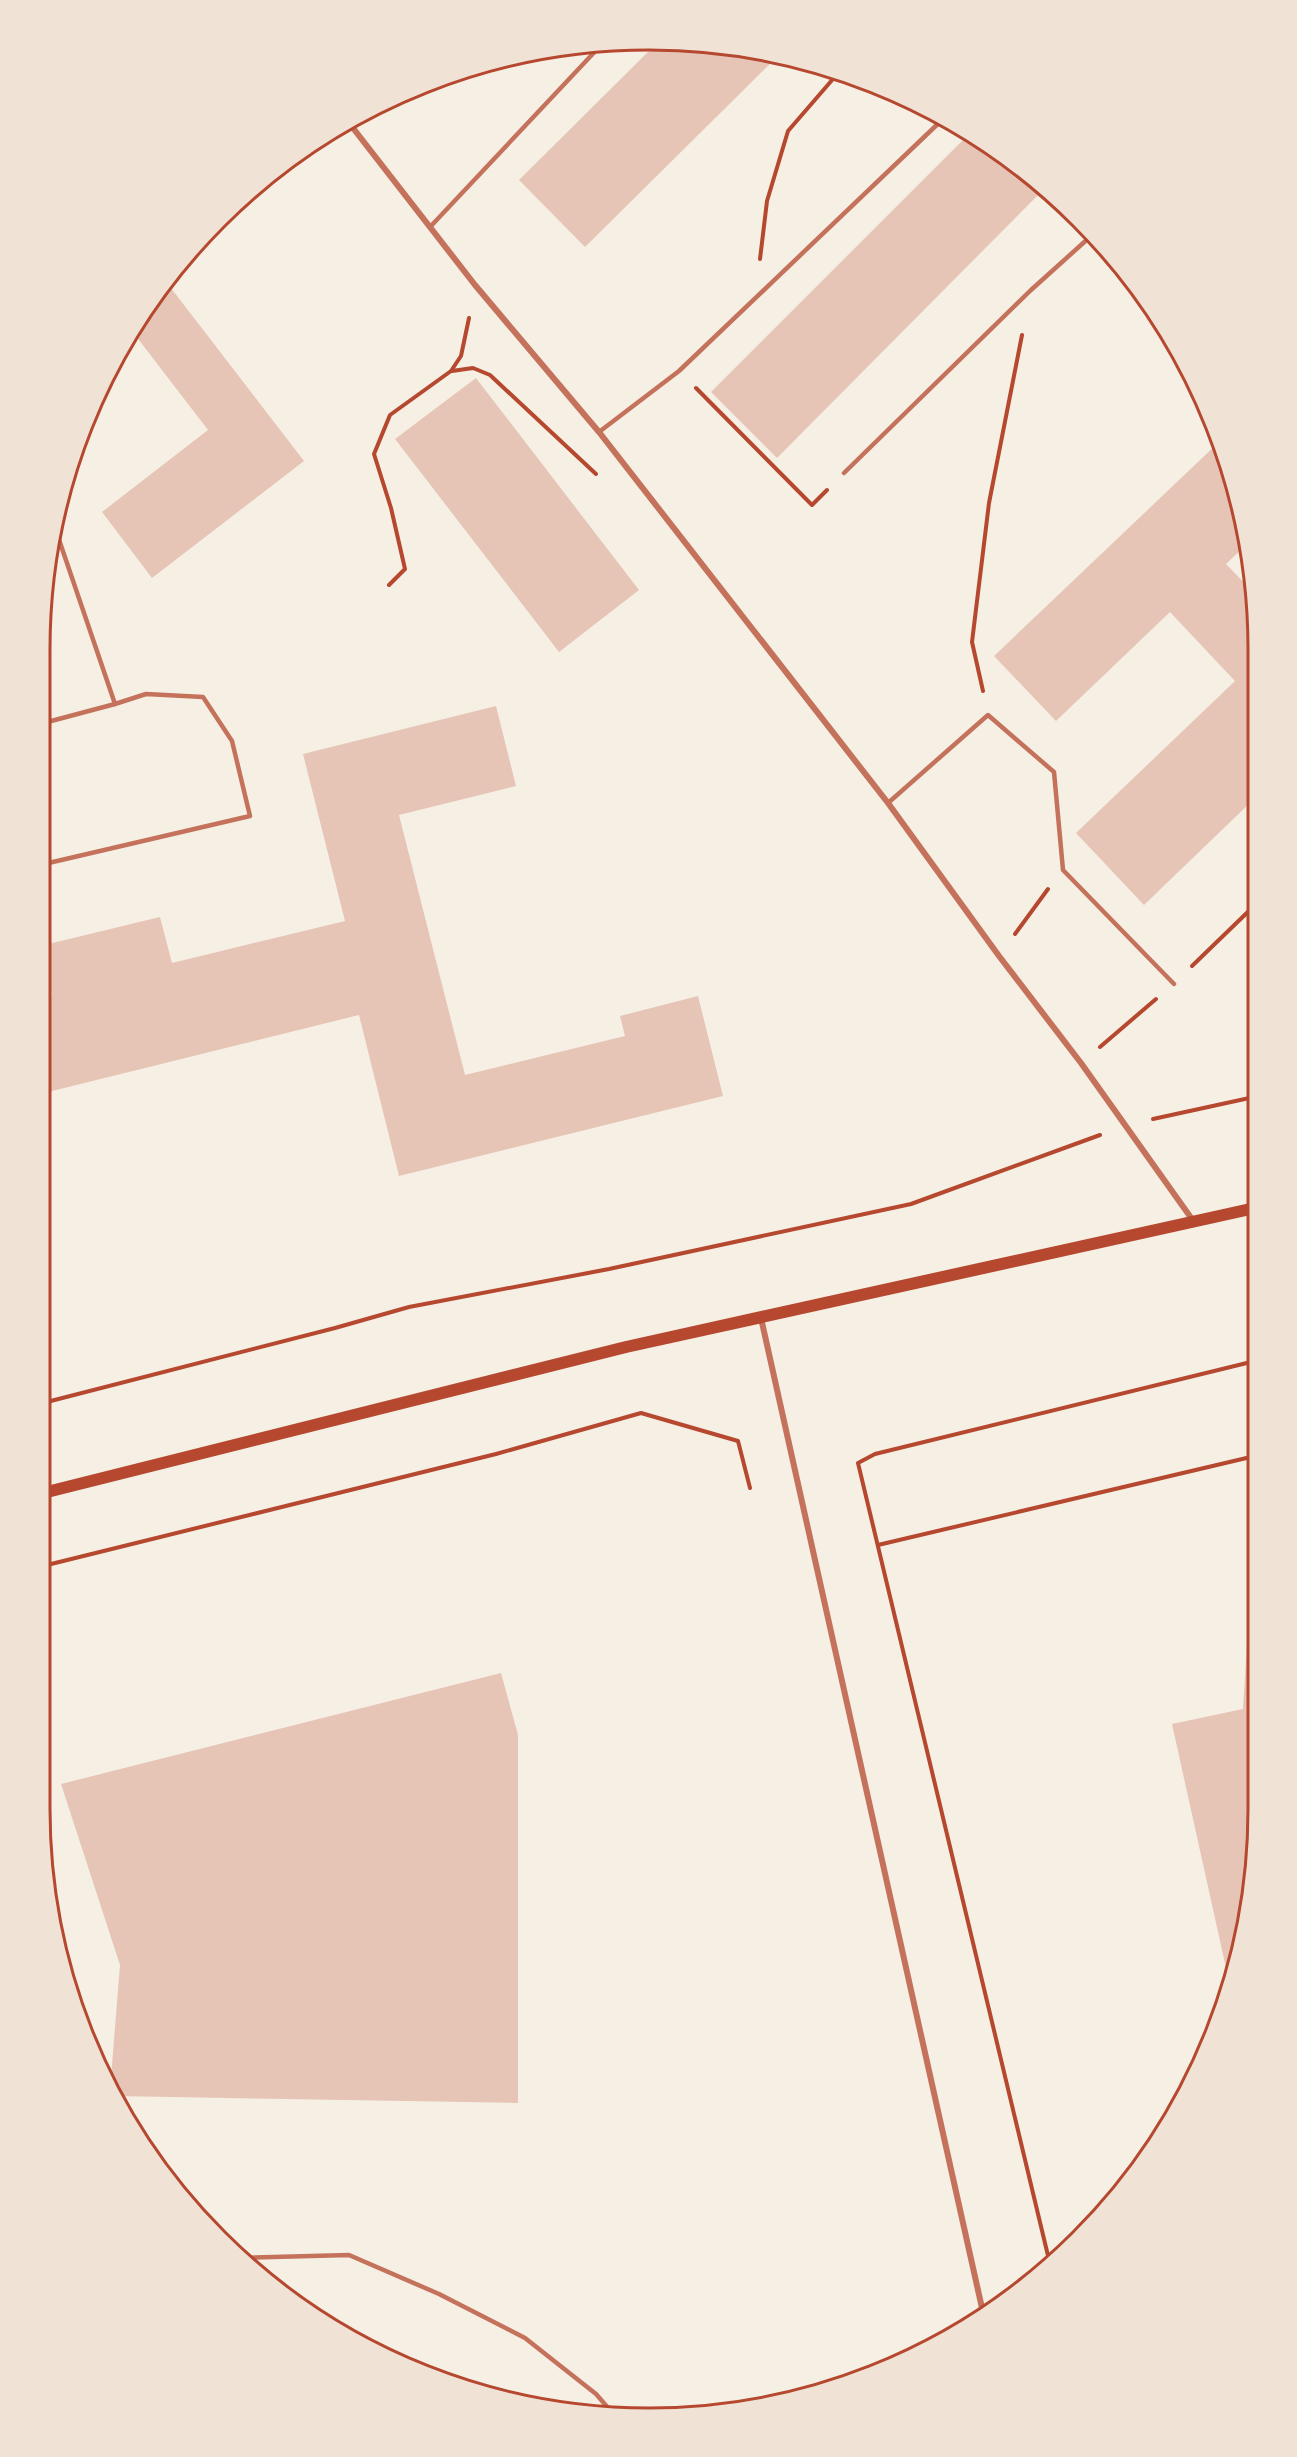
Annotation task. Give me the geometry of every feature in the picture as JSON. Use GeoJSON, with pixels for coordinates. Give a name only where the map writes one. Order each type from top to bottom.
{"type":"FeatureCollection","features":[{"type":"Feature","properties":{"kind":"main road"},"geometry":{"type":"LineString","coordinates":[[50,1491],[626,1347],[1248,1210]]}},
{"type":"Feature","properties":{"kind":"street"},"geometry":{"type":"LineString","coordinates":[[352,128],[475,285],[599,432],[888,803],[999,956],[1081,1063],[1194,1222]]}},
{"type":"Feature","properties":{"kind":"street"},"geometry":{"type":"LineString","coordinates":[[761,1318],[982,2307]]}},
{"type":"Feature","properties":{"kind":"lane"},"geometry":{"type":"LineString","coordinates":[[431,226],[594,53]]}},
{"type":"Feature","properties":{"kind":"lane"},"geometry":{"type":"LineString","coordinates":[[599,432],[679,371],[937,124]]}},
{"type":"Feature","properties":{"kind":"lane"},"geometry":{"type":"LineString","coordinates":[[844,473],[1031,290],[1086,240]]}},
{"type":"Feature","properties":{"kind":"lane"},"geometry":{"type":"LineString","coordinates":[[60,541],[115,704]]}},
{"type":"Feature","properties":{"kind":"lane"},"geometry":{"type":"LineString","coordinates":[[50,721],[146,694],[203,698],[232,741],[250,816],[50,863]]}},
{"type":"Feature","properties":{"kind":"lane"},"geometry":{"type":"LineString","coordinates":[[888,803],[988,715],[1054,772],[1063,870],[1174,984]]}},
{"type":"Feature","properties":{"kind":"lane"},"geometry":{"type":"LineString","coordinates":[[253,2258],[349,2255],[439,2294],[525,2338],[596,2394],[606,2406]]}},
{"type":"Feature","properties":{"kind":"path"},"geometry":{"type":"LineString","coordinates":[[760,262],[767,201],[788,131],[833,79]]}},
{"type":"Feature","properties":{"kind":"path"},"geometry":{"type":"LineString","coordinates":[[389,585],[405,569],[391,508],[374,454],[390,415],[451,371],[461,356],[475,285]]}},
{"type":"Feature","properties":{"kind":"path"},"geometry":{"type":"LineString","coordinates":[[988,715],[972,642],[989,503],[1031,290]]}},
{"type":"Feature","properties":{"kind":"path"},"geometry":{"type":"LineString","coordinates":[[451,371],[472,368],[490,375],[598,476]]}},
{"type":"Feature","properties":{"kind":"path"},"geometry":{"type":"LineString","coordinates":[[679,371],[812,505],[844,473]]}},
{"type":"Feature","properties":{"kind":"path"},"geometry":{"type":"LineString","coordinates":[[999,956],[1063,870]]}},
{"type":"Feature","properties":{"kind":"path"},"geometry":{"type":"LineString","coordinates":[[1081,1063],[1174,984],[1248,912]]}},
{"type":"Feature","properties":{"kind":"path"},"geometry":{"type":"LineString","coordinates":[[50,1401],[409,1307],[609,1269],[911,1204],[1126,1125],[1248,1098]]}},
{"type":"Feature","properties":{"kind":"path"},"geometry":{"type":"LineString","coordinates":[[1048,2255],[858,1463],[875,1454],[1248,1363]]}},
{"type":"Feature","properties":{"kind":"path"},"geometry":{"type":"LineString","coordinates":[[50,1564],[496,1454],[641,1413],[738,1441],[750,1488]]}},
{"type":"Feature","properties":{"kind":"path"},"geometry":{"type":"LineString","coordinates":[[878,1545],[1248,1458]]}},
{"type":"Feature","properties":{"kind":"building"},"geometry":{"type":"Polygon","coordinates":[[[650,50],[688,51],[771,62],[585,247],[519,180],[650,50]]]}},
{"type":"Feature","properties":{"kind":"building"},"geometry":{"type":"Polygon","coordinates":[[[964,139],[1013,173],[1039,194],[777,458],[711,392],[964,139]]]}},
{"type":"Feature","properties":{"kind":"building"},"geometry":{"type":"Polygon","coordinates":[[[171,287],[304,461],[152,578],[102,512],[208,430],[137,337],[171,287]]]}},
{"type":"Feature","properties":{"kind":"building"},"geometry":{"type":"Polygon","coordinates":[[[476,378],[639,590],[559,652],[395,439],[476,378]]]}},
{"type":"Feature","properties":{"kind":"building"},"geometry":{"type":"Polygon","coordinates":[[[1213,448],[1227,493],[1239,552],[1226,564],[1243,582],[1246,609],[1248,805],[1144,905],[1076,833],[1235,681],[1170,612],[1056,721],[994,656],[1213,448]]]}},
{"type":"Feature","properties":{"kind":"building"},"geometry":{"type":"Polygon","coordinates":[[[496,706],[516,786],[399,815],[465,1075],[625,1036],[620,1016],[698,996],[723,1096],[399,1176],[359,1015],[50,1092],[50,996],[52,995],[50,944],[160,917],[172,963],[345,921],[303,754],[496,706]]]}},
{"type":"Feature","properties":{"kind":"building"},"geometry":{"type":"Polygon","coordinates":[[[1248,1628],[1246,1848],[1236,1925],[1226,1968],[1172,1724],[1243,1709],[1248,1628]]]}},
{"type":"Feature","properties":{"kind":"building"},"geometry":{"type":"Polygon","coordinates":[[[501,1673],[518,1735],[518,2103],[124,2096],[111,2074],[120,1965],[61,1784],[501,1673]]]}}]}
